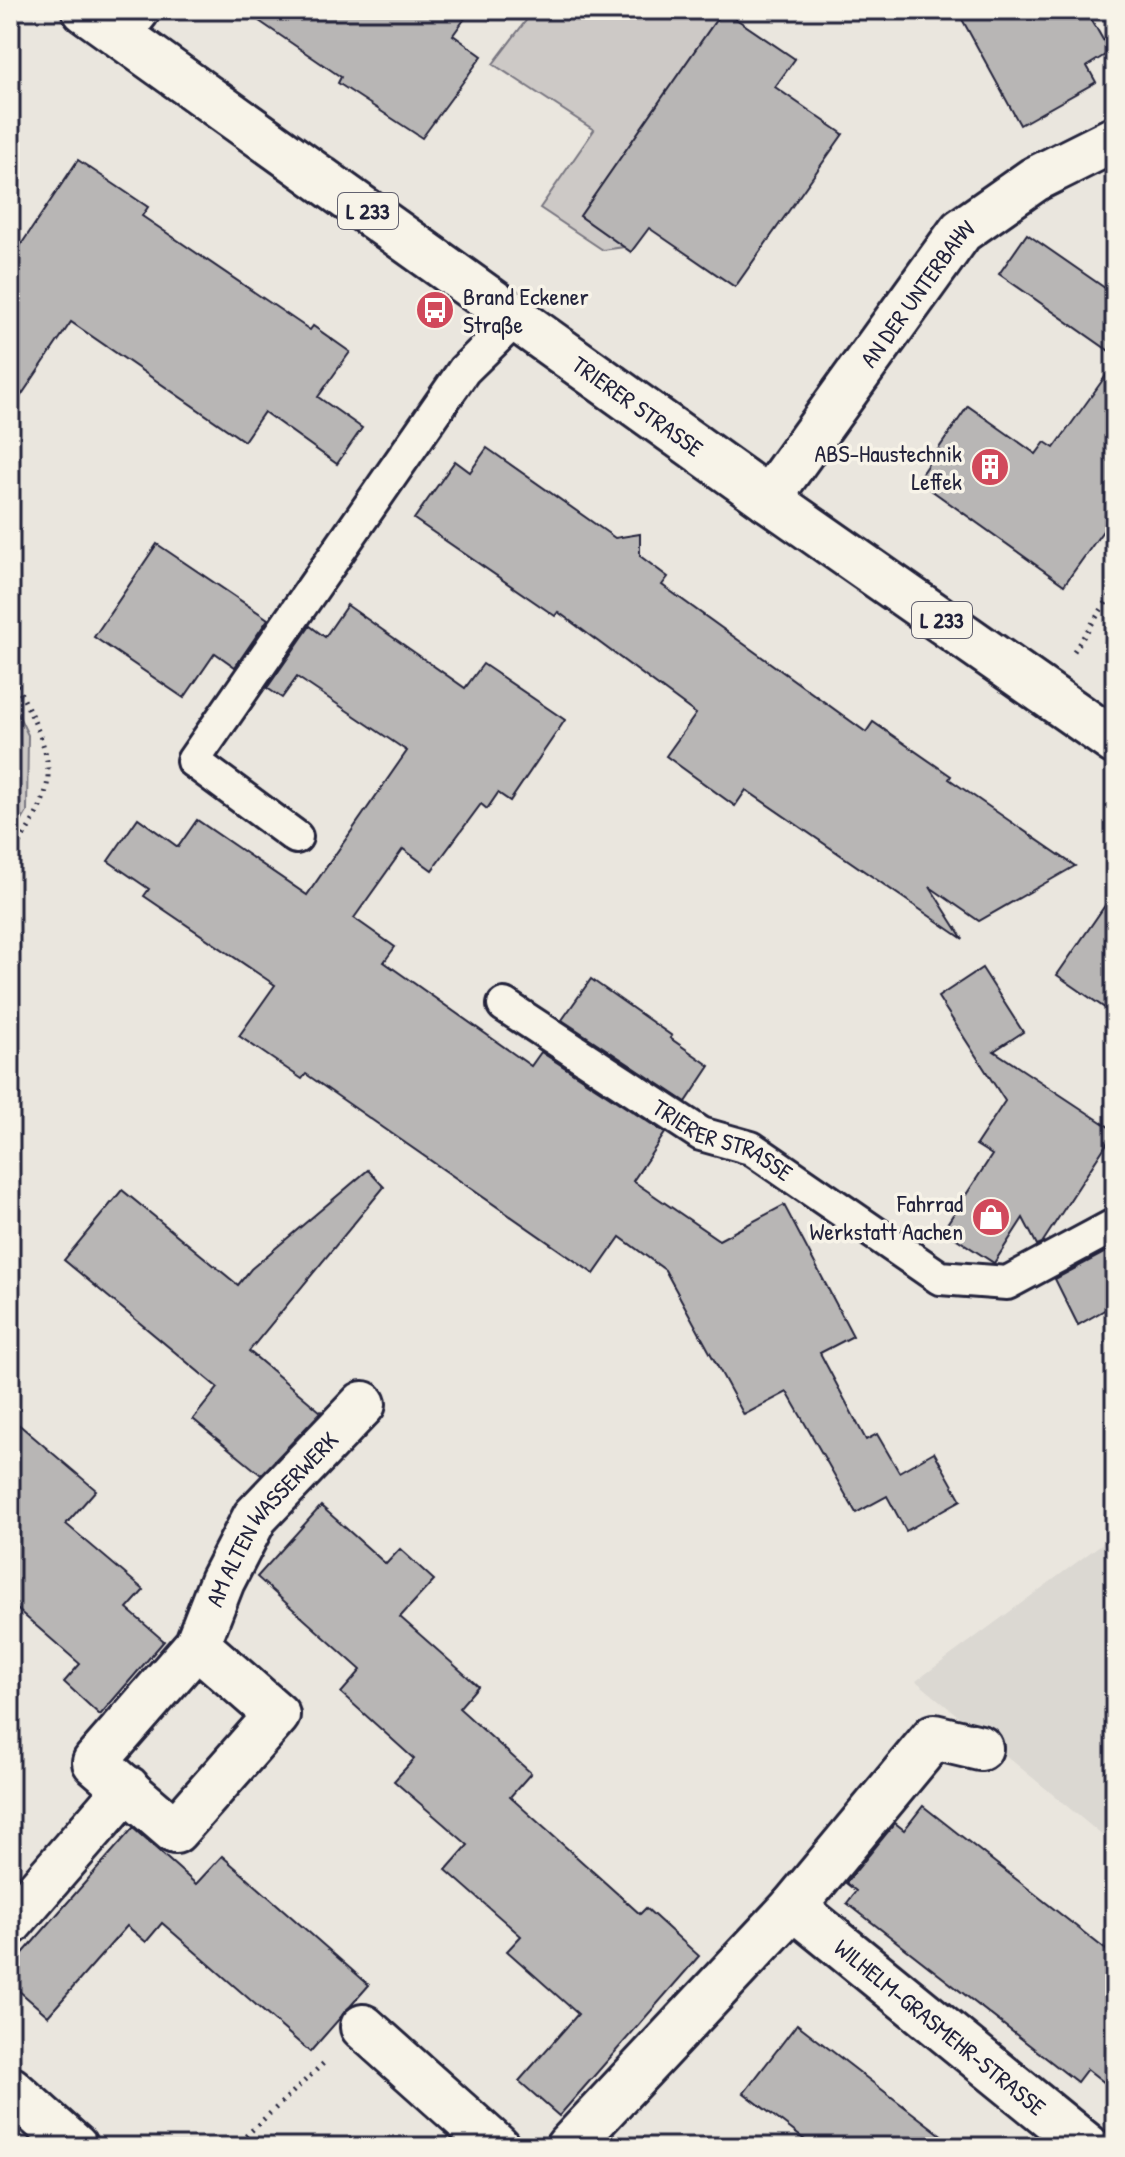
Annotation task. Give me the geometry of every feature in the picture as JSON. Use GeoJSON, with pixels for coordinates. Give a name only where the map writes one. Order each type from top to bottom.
{"type":"FeatureCollection","features":[{"type":"Feature","properties":{"kind":"street","name":"TRIERER STRASSE"},"geometry":{"type":"LineString","coordinates":[[114,18],[517,318],[768,499],[1115,742]]}},
{"type":"Feature","properties":{"kind":"street","name":"AN DER UNTERBAHN"},"geometry":{"type":"LineString","coordinates":[[768,499],[961,231],[1035,179],[1115,139]]}},
{"type":"Feature","properties":{"kind":"street","name":"AM ALTEN WASSERWERK"},"geometry":{"type":"LineString","coordinates":[[197,1645],[277,1715],[175,1831],[95,1762],[197,1645],[222,1581],[255,1517],[363,1404]]}},
{"type":"Feature","properties":{"kind":"street"},"geometry":{"type":"LineString","coordinates":[[568,2147],[793,1907],[934,1737],[980,1748]]}},
{"type":"Feature","properties":{"kind":"street"},"geometry":{"type":"LineString","coordinates":[[10,1923],[127,1788]]}},
{"type":"Feature","properties":{"kind":"street","name":"WILHELM-GRASMEHR-STRASSE"},"geometry":{"type":"LineString","coordinates":[[793,1907],[1088,2147]]}},
{"type":"Feature","properties":{"kind":"street"},"geometry":{"type":"LineString","coordinates":[[363,2027],[497,2147]]}},
{"type":"Feature","properties":{"kind":"street"},"geometry":{"type":"LineString","coordinates":[[10,2089],[75,2147]]}},
{"type":"Feature","properties":{"kind":"lane"},"geometry":{"type":"LineString","coordinates":[[296,837],[193,761],[464,370],[517,318]]}},
{"type":"Feature","properties":{"kind":"lane","name":"TRIERER STRASSE"},"geometry":{"type":"LineString","coordinates":[[504,1005],[701,1134],[751,1148],[940,1278],[1007,1283],[1115,1225]]}},
{"type":"Feature","properties":{"kind":"path"},"geometry":{"type":"LineString","coordinates":[[1046,693],[1115,589]]}},
{"type":"Feature","properties":{"kind":"path"},"geometry":{"type":"LineString","coordinates":[[10,671],[41,740],[48,775],[41,802],[10,858]]}},
{"type":"Feature","properties":{"kind":"path"},"geometry":{"type":"LineString","coordinates":[[234,2147],[363,2027]]}},
{"type":"Feature","properties":{"kind":"shaded area"},"geometry":{"type":"Polygon","coordinates":[[[534,10],[723,10],[580,216],[624,247],[603,250],[540,208],[594,130],[493,64],[534,10]]]}},
{"type":"Feature","properties":{"kind":"shaded area"},"geometry":{"type":"Polygon","coordinates":[[[10,698],[28,735],[27,812],[10,841],[10,698]]]}},
{"type":"Feature","properties":{"kind":"shaded area"},"geometry":{"type":"Polygon","coordinates":[[[1115,1534],[1115,1846],[916,1681],[1115,1534]]]}},
{"type":"Feature","properties":{"kind":"building"},"geometry":{"type":"Polygon","coordinates":[[[243,10],[471,10],[453,35],[482,56],[422,138],[338,83],[341,77],[243,10]]]}},
{"type":"Feature","properties":{"kind":"building"},"geometry":{"type":"Polygon","coordinates":[[[723,10],[795,59],[775,87],[843,134],[735,287],[649,228],[631,252],[580,216],[723,10]]]}},
{"type":"Feature","properties":{"kind":"building"},"geometry":{"type":"Polygon","coordinates":[[[957,10],[1086,10],[1110,52],[1087,66],[1096,82],[1020,125],[957,10]]]}},
{"type":"Feature","properties":{"kind":"building"},"geometry":{"type":"Polygon","coordinates":[[[78,160],[148,207],[142,216],[310,330],[313,326],[350,352],[318,397],[362,428],[337,464],[264,412],[244,441],[71,322],[10,412],[10,261],[78,160]]]}},
{"type":"Feature","properties":{"kind":"building"},"geometry":{"type":"Polygon","coordinates":[[[1027,234],[1115,295],[1115,355],[999,274],[1027,234]]]}},
{"type":"Feature","properties":{"kind":"building"},"geometry":{"type":"Polygon","coordinates":[[[1115,363],[1115,514],[1064,585],[917,480],[968,406],[1036,454],[1045,442],[1054,448],[1115,363]]]}},
{"type":"Feature","properties":{"kind":"building"},"geometry":{"type":"Polygon","coordinates":[[[487,448],[615,538],[640,534],[640,556],[668,577],[662,585],[866,732],[873,722],[1075,866],[979,921],[930,887],[963,939],[746,790],[735,806],[666,756],[696,714],[558,612],[555,616],[414,519],[455,461],[470,472],[487,448]]]}},
{"type":"Feature","properties":{"kind":"building"},"geometry":{"type":"Polygon","coordinates":[[[157,544],[268,619],[235,667],[215,653],[184,698],[94,637],[157,544]]]}},
{"type":"Feature","properties":{"kind":"building"},"geometry":{"type":"Polygon","coordinates":[[[347,605],[465,688],[483,664],[565,720],[510,801],[498,793],[487,809],[481,804],[432,870],[403,849],[354,918],[395,947],[384,962],[531,1066],[541,1052],[665,1133],[633,1181],[719,1240],[784,1205],[853,1336],[820,1353],[866,1440],[877,1434],[899,1472],[934,1452],[961,1500],[906,1531],[887,1496],[856,1513],[787,1392],[744,1415],[665,1270],[620,1237],[594,1274],[306,1074],[302,1079],[239,1036],[275,985],[144,896],[149,889],[108,861],[138,818],[178,847],[197,820],[307,895],[407,751],[297,677],[282,698],[267,688],[310,626],[325,637],[347,605]]]}},
{"type":"Feature","properties":{"kind":"building"},"geometry":{"type":"Polygon","coordinates":[[[1115,891],[1115,1015],[1057,975],[1115,891]]]}},
{"type":"Feature","properties":{"kind":"building"},"geometry":{"type":"Polygon","coordinates":[[[982,968],[1023,1032],[994,1051],[1115,1131],[1042,1243],[1037,1245],[1023,1218],[994,1263],[943,1230],[992,1155],[976,1145],[1005,1101],[938,997],[982,968]]]}},
{"type":"Feature","properties":{"kind":"building"},"geometry":{"type":"Polygon","coordinates":[[[591,979],[710,1066],[686,1102],[562,1020],[591,979]]]}},
{"type":"Feature","properties":{"kind":"building"},"geometry":{"type":"Polygon","coordinates":[[[368,1170],[384,1187],[249,1351],[321,1412],[261,1475],[193,1419],[218,1388],[64,1260],[122,1190],[238,1285],[251,1269],[368,1170]]]}},
{"type":"Feature","properties":{"kind":"building"},"geometry":{"type":"Polygon","coordinates":[[[1115,1247],[1115,1304],[1078,1325],[1055,1279],[1115,1247]]]}},
{"type":"Feature","properties":{"kind":"building"},"geometry":{"type":"Polygon","coordinates":[[[10,1417],[96,1490],[66,1524],[144,1590],[127,1609],[164,1641],[100,1715],[64,1682],[80,1664],[10,1603],[10,1417]]]}},
{"type":"Feature","properties":{"kind":"building"},"geometry":{"type":"Polygon","coordinates":[[[321,1506],[386,1564],[400,1549],[434,1580],[400,1617],[478,1686],[459,1708],[531,1773],[510,1797],[640,1914],[646,1908],[699,1956],[559,2116],[519,2081],[578,2014],[507,1951],[521,1936],[446,1870],[468,1845],[394,1781],[414,1759],[341,1693],[361,1670],[257,1577],[321,1506]]]}},
{"type":"Feature","properties":{"kind":"building"},"geometry":{"type":"Polygon","coordinates":[[[923,1806],[1115,1957],[1115,2091],[1087,2069],[1077,2082],[847,1903],[856,1891],[846,1883],[895,1823],[904,1830],[923,1806]]]}},
{"type":"Feature","properties":{"kind":"building"},"geometry":{"type":"Polygon","coordinates":[[[133,1828],[196,1884],[222,1856],[369,1985],[310,2052],[162,1923],[146,1942],[127,1926],[48,2016],[10,1983],[10,1968],[133,1828]]]}},
{"type":"Feature","properties":{"kind":"building"},"geometry":{"type":"Polygon","coordinates":[[[797,2024],[957,2147],[814,2147],[744,2093],[797,2024]]]}},
{"type":"Feature","properties":{"kind":"place","name":"Brand Eckener Straße"},"geometry":{"type":"Point","coordinates":[435,310]}},
{"type":"Feature","properties":{"kind":"place","name":"ABS-Haustechnik Leffek"},"geometry":{"type":"Point","coordinates":[990,467]}},
{"type":"Feature","properties":{"kind":"place","name":"Fahrrad Werkstatt Aachen"},"geometry":{"type":"Point","coordinates":[991,1217]}}]}
